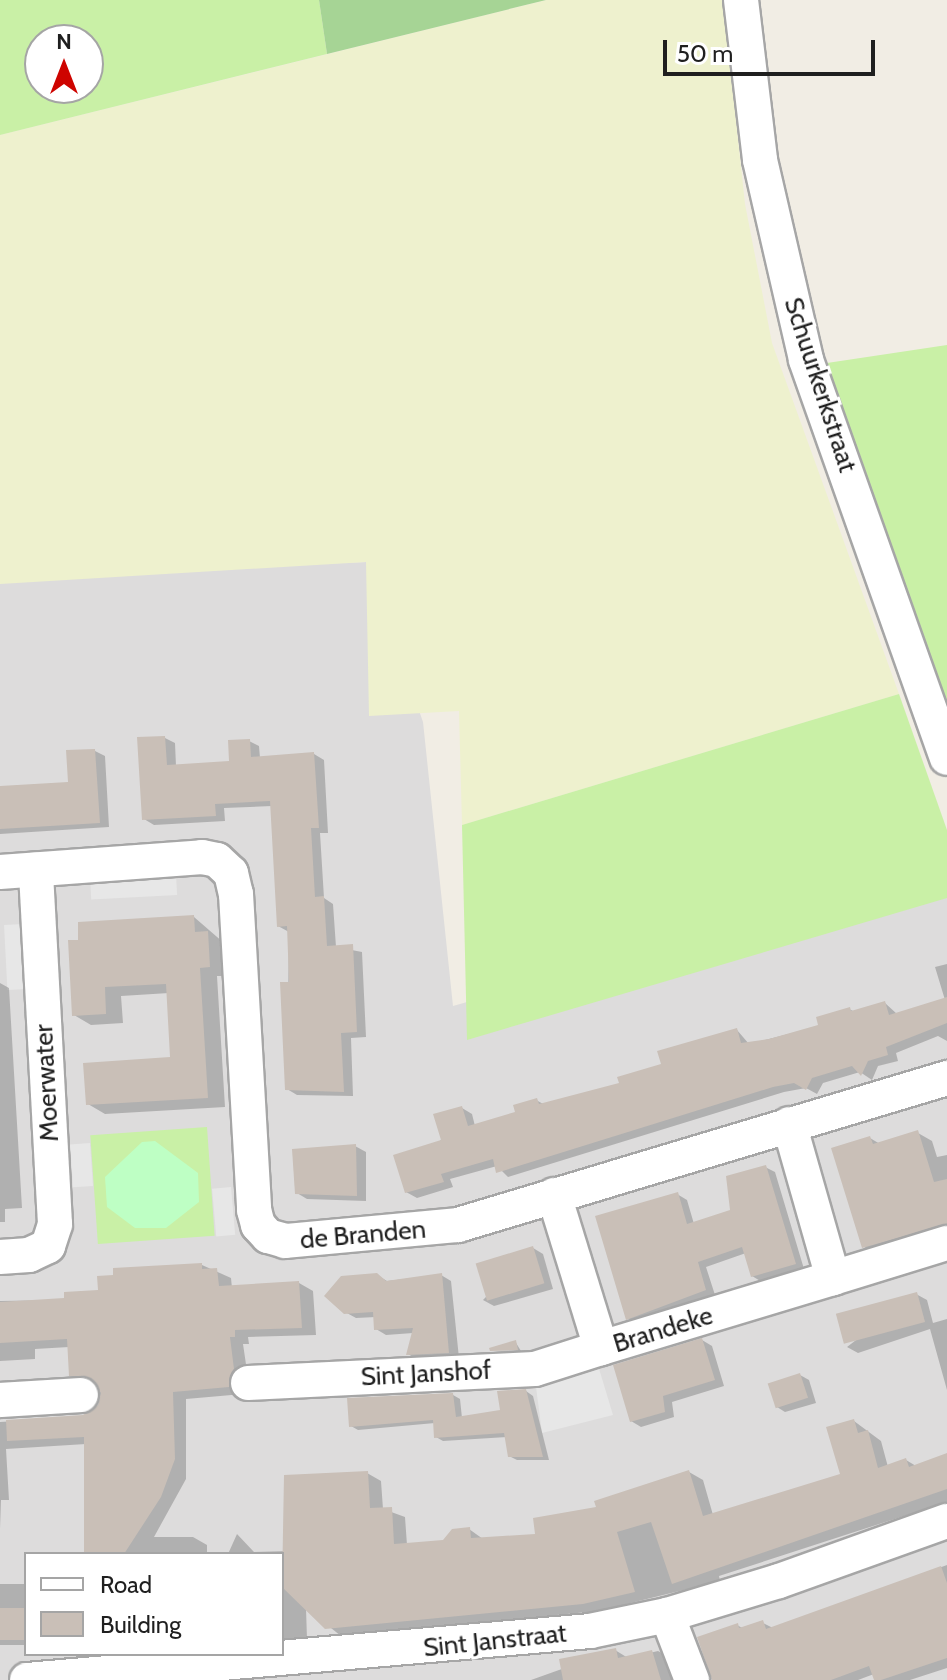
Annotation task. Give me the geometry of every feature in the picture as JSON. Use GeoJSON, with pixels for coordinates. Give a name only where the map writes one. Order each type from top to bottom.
{"type":"FeatureCollection","features":[{"type":"Feature","properties":{"kind":"street","name":"Schuurkerkstraat"},"geometry":{"type":"LineString","coordinates":[[741,0],[760,160],[806,360],[947,758]]}},
{"type":"Feature","properties":{"kind":"street","name":"de Branden"},"geometry":{"type":"LineString","coordinates":[[0,872],[202,857],[217,860],[231,873],[236,894],[254,1210],[258,1225],[268,1236],[285,1241],[424,1231],[947,1078]]}},
{"type":"Feature","properties":{"kind":"street","name":"Moerwater"},"geometry":{"type":"LineString","coordinates":[[0,1257],[29,1255],[48,1246],[55,1224],[36,870]]}},
{"type":"Feature","properties":{"kind":"street"},"geometry":{"type":"LineString","coordinates":[[789,1124],[833,1278]]}},
{"type":"Feature","properties":{"kind":"street","name":"Brandeke"},"geometry":{"type":"LineString","coordinates":[[554,1195],[601,1348],[947,1243]]}},
{"type":"Feature","properties":{"kind":"street","name":"Sint Janshof"},"geometry":{"type":"LineString","coordinates":[[248,1383],[535,1369],[601,1348]]}},
{"type":"Feature","properties":{"kind":"street"},"geometry":{"type":"LineString","coordinates":[[0,1400],[81,1395]]}},
{"type":"Feature","properties":{"kind":"street","name":"Sint Janstraat"},"geometry":{"type":"LineString","coordinates":[[27,1680],[507,1641],[667,1615],[947,1521]]}},
{"type":"Feature","properties":{"kind":"street"},"geometry":{"type":"LineString","coordinates":[[667,1615],[692,1680]]}},
{"type":"Feature","properties":{"kind":"shaded area"},"geometry":{"type":"Polygon","coordinates":[[[367,562],[423,722],[453,1006],[947,866],[947,1680],[0,1680],[0,576],[367,562]]]}},
{"type":"Feature","properties":{"kind":"shaded area"},"geometry":{"type":"Polygon","coordinates":[[[176,874],[177,895],[91,899],[90,879],[176,874]]]}},
{"type":"Feature","properties":{"kind":"shaded area"},"geometry":{"type":"Polygon","coordinates":[[[24,924],[27,989],[7,990],[4,925],[24,924]]]}},
{"type":"Feature","properties":{"kind":"shaded area"},"geometry":{"type":"Polygon","coordinates":[[[90,1143],[93,1186],[73,1187],[70,1144],[90,1143]]]}},
{"type":"Feature","properties":{"kind":"shaded area"},"geometry":{"type":"Polygon","coordinates":[[[231,1187],[235,1235],[216,1236],[212,1189],[231,1187]]]}},
{"type":"Feature","properties":{"kind":"shaded area"},"geometry":{"type":"Polygon","coordinates":[[[597,1362],[613,1415],[542,1433],[535,1379],[597,1362]]]}},
{"type":"Feature","properties":{"kind":"green space"},"geometry":{"type":"Polygon","coordinates":[[[0,0],[319,0],[327,54],[0,135],[0,0]]]}},
{"type":"Feature","properties":{"kind":"green space"},"geometry":{"type":"Polygon","coordinates":[[[319,0],[546,0],[327,54],[319,0]]]}},
{"type":"Feature","properties":{"kind":"green space"},"geometry":{"type":"Polygon","coordinates":[[[546,0],[723,0],[745,204],[772,343],[899,694],[462,825],[459,711],[369,716],[366,562],[0,584],[0,135],[546,0]]]}},
{"type":"Feature","properties":{"kind":"green space"},"geometry":{"type":"Polygon","coordinates":[[[947,345],[947,703],[827,363],[947,345]]]}},
{"type":"Feature","properties":{"kind":"green space"},"geometry":{"type":"Polygon","coordinates":[[[899,694],[947,830],[947,898],[467,1040],[462,825],[899,694]]]}},
{"type":"Feature","properties":{"kind":"green space"},"geometry":{"type":"Polygon","coordinates":[[[207,1127],[215,1236],[98,1244],[90,1135],[207,1127]]]}},
{"type":"Feature","properties":{"kind":"green space"},"geometry":{"type":"Polygon","coordinates":[[[155,1141],[198,1173],[199,1202],[166,1228],[135,1228],[107,1207],[105,1177],[142,1142],[155,1141]]]}},
{"type":"Feature","properties":{"kind":"building"},"geometry":{"type":"Polygon","coordinates":[[[165,736],[167,765],[229,761],[228,740],[250,739],[251,757],[314,752],[319,828],[311,828],[315,897],[324,896],[327,946],[353,944],[357,1032],[341,1033],[344,1092],[285,1090],[280,982],[289,982],[287,926],[277,927],[270,801],[215,804],[216,816],[142,820],[137,737],[165,736]]]}},
{"type":"Feature","properties":{"kind":"building"},"geometry":{"type":"Polygon","coordinates":[[[95,749],[100,823],[0,829],[0,786],[68,782],[66,750],[95,749]]]}},
{"type":"Feature","properties":{"kind":"building"},"geometry":{"type":"Polygon","coordinates":[[[194,915],[195,932],[208,931],[210,967],[200,968],[208,1098],[86,1105],[83,1063],[170,1057],[166,984],[105,987],[106,1014],[72,1016],[68,940],[78,940],[78,922],[194,915]]]}},
{"type":"Feature","properties":{"kind":"building"},"geometry":{"type":"Polygon","coordinates":[[[947,997],[947,1023],[886,1047],[888,1055],[868,1061],[861,1076],[852,1066],[812,1078],[806,1090],[794,1083],[773,1087],[496,1173],[493,1159],[441,1174],[444,1182],[405,1193],[393,1155],[441,1140],[433,1114],[462,1106],[468,1126],[515,1112],[513,1105],[537,1098],[539,1104],[619,1083],[617,1077],[661,1064],[657,1051],[737,1028],[741,1043],[769,1039],[818,1025],[816,1017],[850,1007],[851,1011],[885,1001],[889,1015],[947,997]]]}},
{"type":"Feature","properties":{"kind":"building"},"geometry":{"type":"Polygon","coordinates":[[[918,1130],[934,1182],[947,1179],[947,1224],[862,1248],[831,1148],[870,1136],[873,1144],[918,1130]]]}},
{"type":"Feature","properties":{"kind":"building"},"geometry":{"type":"Polygon","coordinates":[[[356,1144],[357,1196],[295,1194],[292,1149],[356,1144]]]}},
{"type":"Feature","properties":{"kind":"building"},"geometry":{"type":"Polygon","coordinates":[[[766,1165],[796,1264],[751,1277],[742,1247],[698,1262],[706,1290],[626,1320],[595,1216],[678,1192],[687,1224],[730,1210],[726,1176],[766,1165]]]}},
{"type":"Feature","properties":{"kind":"building"},"geometry":{"type":"Polygon","coordinates":[[[533,1246],[544,1283],[487,1301],[476,1264],[533,1246]]]}},
{"type":"Feature","properties":{"kind":"building"},"geometry":{"type":"Polygon","coordinates":[[[202,1263],[202,1269],[217,1268],[219,1286],[299,1281],[302,1328],[235,1330],[235,1337],[230,1337],[234,1369],[229,1387],[173,1392],[175,1459],[161,1497],[125,1552],[84,1552],[84,1437],[7,1441],[6,1420],[83,1415],[98,1405],[101,1393],[91,1378],[69,1376],[67,1339],[0,1343],[0,1302],[64,1298],[64,1292],[98,1290],[97,1276],[113,1275],[113,1268],[202,1263]]]}},
{"type":"Feature","properties":{"kind":"building"},"geometry":{"type":"Polygon","coordinates":[[[377,1273],[386,1281],[442,1273],[449,1353],[406,1355],[413,1328],[374,1330],[373,1312],[344,1314],[324,1296],[341,1276],[377,1273]]]}},
{"type":"Feature","properties":{"kind":"building"},"geometry":{"type":"Polygon","coordinates":[[[917,1292],[925,1322],[844,1344],[836,1314],[917,1292]]]}},
{"type":"Feature","properties":{"kind":"building"},"geometry":{"type":"Polygon","coordinates":[[[702,1338],[715,1380],[663,1396],[665,1412],[630,1422],[613,1365],[702,1338]]]}},
{"type":"Feature","properties":{"kind":"building"},"geometry":{"type":"Polygon","coordinates":[[[516,1340],[518,1350],[490,1351],[489,1348],[516,1340]]]}},
{"type":"Feature","properties":{"kind":"building"},"geometry":{"type":"Polygon","coordinates":[[[800,1373],[808,1398],[776,1408],[768,1384],[800,1373]]]}},
{"type":"Feature","properties":{"kind":"building"},"geometry":{"type":"Polygon","coordinates":[[[526,1389],[543,1457],[508,1457],[504,1433],[434,1438],[433,1420],[349,1427],[347,1398],[453,1393],[456,1417],[500,1410],[497,1391],[526,1389]]]}},
{"type":"Feature","properties":{"kind":"building"},"geometry":{"type":"Polygon","coordinates":[[[854,1419],[858,1433],[868,1430],[878,1468],[906,1458],[909,1467],[947,1453],[947,1489],[672,1584],[651,1522],[617,1532],[635,1592],[583,1604],[325,1629],[284,1589],[284,1475],[368,1471],[370,1508],[392,1507],[394,1544],[443,1540],[452,1529],[470,1527],[471,1538],[535,1534],[533,1518],[596,1507],[594,1501],[689,1470],[703,1516],[840,1474],[826,1427],[854,1419]]]}},
{"type":"Feature","properties":{"kind":"building"},"geometry":{"type":"Polygon","coordinates":[[[941,1566],[947,1583],[947,1658],[881,1680],[874,1680],[869,1666],[831,1680],[712,1680],[697,1637],[738,1623],[739,1628],[763,1620],[766,1629],[941,1566]]]}},
{"type":"Feature","properties":{"kind":"building"},"geometry":{"type":"Polygon","coordinates":[[[0,1608],[24,1608],[24,1640],[0,1640],[0,1608]]]}},
{"type":"Feature","properties":{"kind":"building"},"geometry":{"type":"Polygon","coordinates":[[[616,1648],[618,1658],[652,1650],[661,1680],[563,1680],[559,1659],[616,1648]]]}}]}
